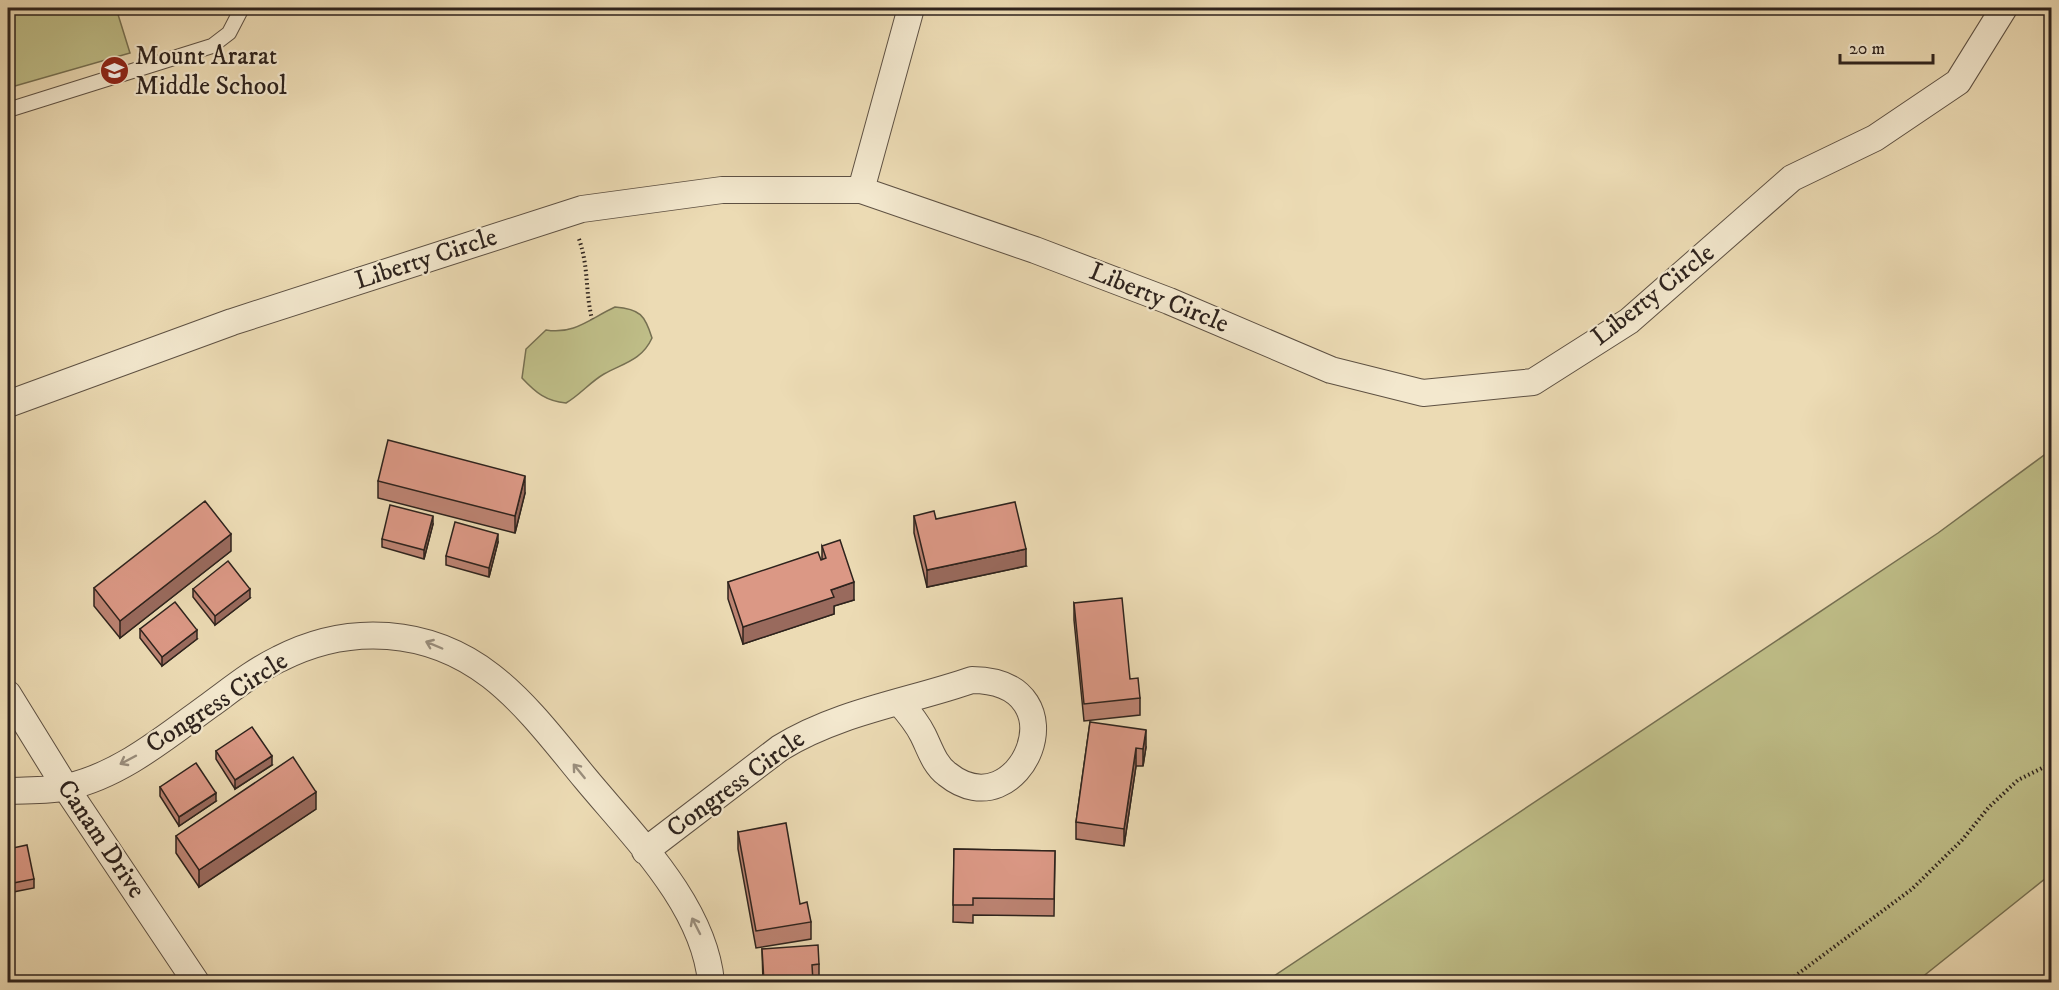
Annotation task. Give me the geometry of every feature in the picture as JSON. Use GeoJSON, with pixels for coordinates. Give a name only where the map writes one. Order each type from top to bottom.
{"type":"FeatureCollection","features":[{"type":"Feature","properties":{"kind":"street"},"geometry":{"type":"LineString","coordinates":[[861,190],[911,8]]}},
{"type":"Feature","properties":{"kind":"street","name":"Liberty Circle"},"geometry":{"type":"LineString","coordinates":[[8,404],[232,322],[570,213],[722,190],[861,190],[1169,300],[1331,370],[1423,393],[1533,382],[1629,321],[1792,178],[1875,138],[1958,82],[2004,8]]}},
{"type":"Feature","properties":{"kind":"street","name":"Congress Circle"},"geometry":{"type":"LineString","coordinates":[[8,791],[66,788],[93,779],[148,749],[249,677],[303,648],[348,637],[399,635],[422,640],[463,657],[492,677],[543,728],[645,851],[688,912],[702,938],[711,982]]}},
{"type":"Feature","properties":{"kind":"street","name":"Congress Circle"},"geometry":{"type":"LineString","coordinates":[[645,851],[780,748],[802,734],[827,723],[972,680],[990,680],[1006,686],[1020,697],[1029,712],[1034,729],[1032,747],[1025,762],[1013,775],[997,784],[980,786],[963,783],[947,774],[935,761],[922,734],[899,702]]}},
{"type":"Feature","properties":{"kind":"street","name":"Canam Drive"},"geometry":{"type":"LineString","coordinates":[[8,694],[66,788],[196,982]]}},
{"type":"Feature","properties":{"kind":"lane"},"geometry":{"type":"LineString","coordinates":[[8,110],[212,46],[229,33],[242,8]]}},
{"type":"Feature","properties":{"kind":"path"},"geometry":{"type":"LineString","coordinates":[[570,213],[588,267],[589,305],[592,319]]}},
{"type":"Feature","properties":{"kind":"path"},"geometry":{"type":"LineString","coordinates":[[1787,982],[1912,889],[1962,840],[1989,807],[2018,780],[2052,763]]}},
{"type":"Feature","properties":{"kind":"shaded area"},"geometry":{"type":"Polygon","coordinates":[[[8,8],[116,8],[130,53],[8,88],[8,8]]]}},
{"type":"Feature","properties":{"kind":"shaded area"},"geometry":{"type":"Polygon","coordinates":[[[615,307],[636,312],[647,324],[652,338],[638,356],[599,377],[566,403],[542,395],[522,378],[526,349],[546,330],[574,328],[615,307]]]}},
{"type":"Feature","properties":{"kind":"shaded area"},"geometry":{"type":"Polygon","coordinates":[[[2051,450],[2051,874],[1916,982],[1265,982],[1938,533],[2051,450]]]}},
{"type":"Feature","properties":{"kind":"building"},"geometry":{"type":"Polygon","coordinates":[[[388,440],[525,476],[515,516],[378,481],[388,440]]]}},
{"type":"Feature","properties":{"kind":"building"},"geometry":{"type":"Polygon","coordinates":[[[205,501],[231,534],[120,621],[94,588],[205,501]]]}},
{"type":"Feature","properties":{"kind":"building"},"geometry":{"type":"Polygon","coordinates":[[[1015,502],[1026,549],[927,570],[914,516],[934,511],[936,519],[1015,502]]]}},
{"type":"Feature","properties":{"kind":"building"},"geometry":{"type":"Polygon","coordinates":[[[390,505],[433,516],[424,550],[382,539],[390,505]]]}},
{"type":"Feature","properties":{"kind":"building"},"geometry":{"type":"Polygon","coordinates":[[[455,522],[498,534],[489,568],[446,556],[455,522]]]}},
{"type":"Feature","properties":{"kind":"building"},"geometry":{"type":"Polygon","coordinates":[[[840,540],[854,582],[831,590],[834,597],[743,627],[728,582],[818,552],[821,560],[826,558],[822,546],[840,540]]]}},
{"type":"Feature","properties":{"kind":"building"},"geometry":{"type":"Polygon","coordinates":[[[228,561],[250,589],[215,616],[193,589],[228,561]]]}},
{"type":"Feature","properties":{"kind":"building"},"geometry":{"type":"Polygon","coordinates":[[[1122,598],[1130,679],[1138,678],[1140,698],[1084,704],[1074,603],[1122,598]]]}},
{"type":"Feature","properties":{"kind":"building"},"geometry":{"type":"Polygon","coordinates":[[[175,602],[197,630],[162,657],[140,629],[175,602]]]}},
{"type":"Feature","properties":{"kind":"building"},"geometry":{"type":"Polygon","coordinates":[[[1090,722],[1146,730],[1143,749],[1136,748],[1124,829],[1076,822],[1090,722]]]}},
{"type":"Feature","properties":{"kind":"building"},"geometry":{"type":"Polygon","coordinates":[[[252,727],[272,756],[235,780],[216,751],[252,727]]]}},
{"type":"Feature","properties":{"kind":"building"},"geometry":{"type":"Polygon","coordinates":[[[293,757],[316,792],[199,870],[176,836],[293,757]]]}},
{"type":"Feature","properties":{"kind":"building"},"geometry":{"type":"Polygon","coordinates":[[[196,763],[216,793],[179,817],[160,787],[196,763]]]}},
{"type":"Feature","properties":{"kind":"building"},"geometry":{"type":"Polygon","coordinates":[[[786,823],[800,904],[807,902],[811,922],[756,931],[738,832],[786,823]]]}},
{"type":"Feature","properties":{"kind":"building"},"geometry":{"type":"Polygon","coordinates":[[[27,845],[34,879],[8,884],[8,849],[27,845]]]}},
{"type":"Feature","properties":{"kind":"building"},"geometry":{"type":"Polygon","coordinates":[[[954,849],[1055,851],[1054,899],[973,898],[973,905],[953,905],[954,849]]]}},
{"type":"Feature","properties":{"kind":"building"},"geometry":{"type":"Polygon","coordinates":[[[818,945],[819,964],[812,965],[813,982],[764,982],[762,949],[818,945]]]}},
{"type":"Feature","properties":{"kind":"place","name":"Mount Ararat Middle School"},"geometry":{"type":"Point","coordinates":[114,71]}}]}
